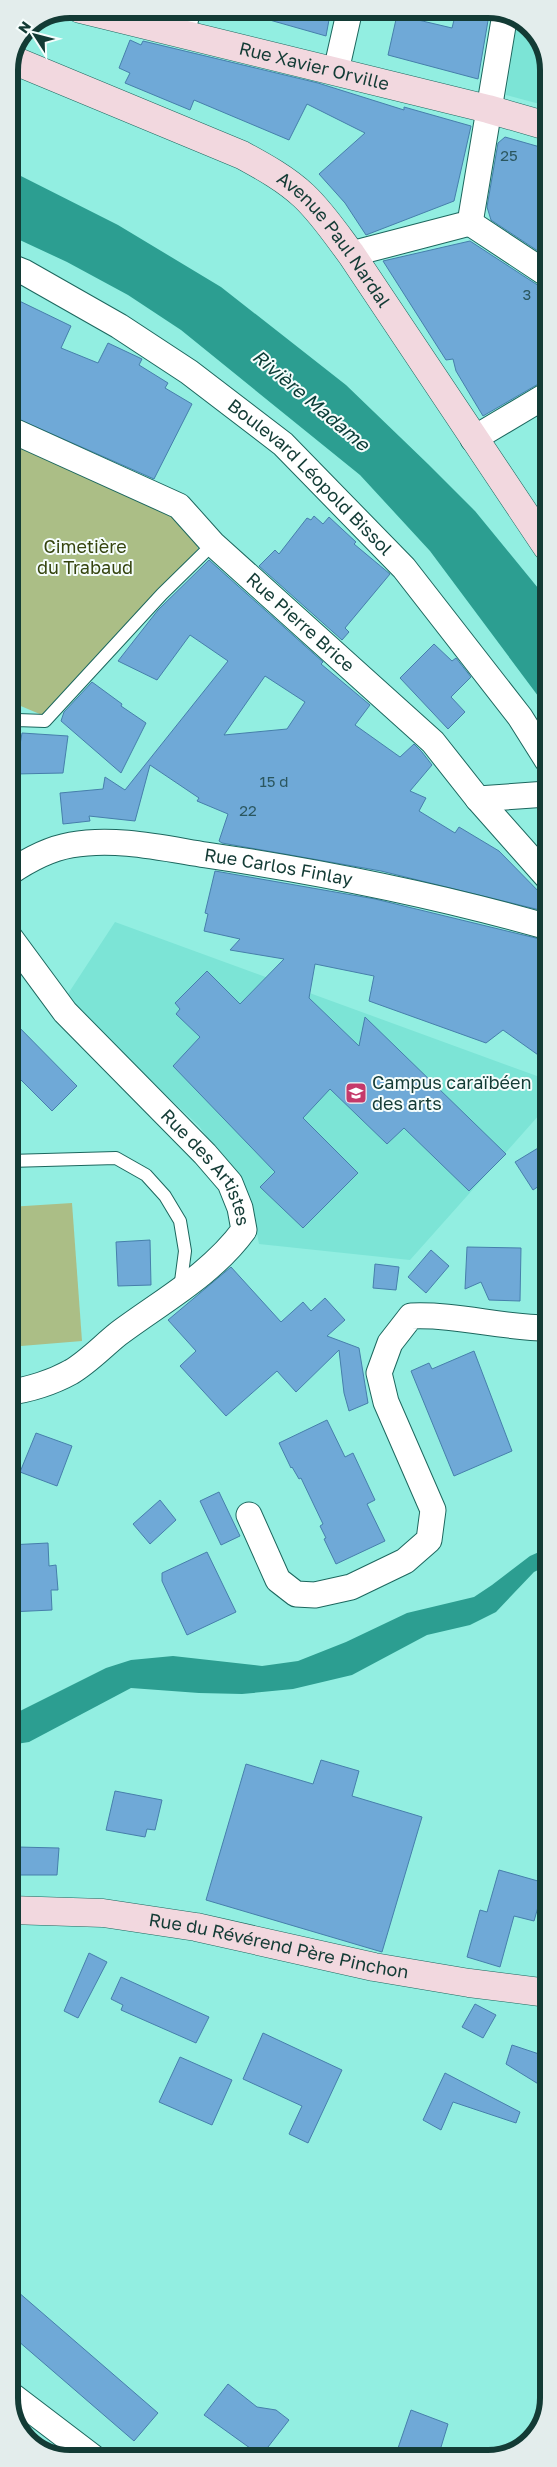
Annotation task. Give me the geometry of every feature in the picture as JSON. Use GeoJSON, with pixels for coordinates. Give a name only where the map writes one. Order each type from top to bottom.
{"type":"FeatureCollection","features":[{"type":"Feature","properties":{"kind":"main road","name":"Rue Xavier Orville"},"geometry":{"type":"LineString","coordinates":[[159,18],[185,21],[336,71],[488,108],[540,124]]}},
{"type":"Feature","properties":{"kind":"main road","name":"Avenue Paul Nardal"},"geometry":{"type":"LineString","coordinates":[[19,62],[251,160],[276,174],[303,196],[323,216],[351,254],[540,537]]}},
{"type":"Feature","properties":{"kind":"main road","name":"Rue du Révérend Père Pinchon"},"geometry":{"type":"LineString","coordinates":[[18,1910],[103,1913],[178,1924],[299,1948],[374,1967],[469,1983],[540,1992]]}},
{"type":"Feature","properties":{"kind":"street"},"geometry":{"type":"LineString","coordinates":[[336,71],[348,18]]}},
{"type":"Feature","properties":{"kind":"street"},"geometry":{"type":"LineString","coordinates":[[470,222],[504,20]]}},
{"type":"Feature","properties":{"kind":"street"},"geometry":{"type":"LineString","coordinates":[[351,254],[470,222],[540,269]]}},
{"type":"Feature","properties":{"kind":"street","name":"Boulevard Léopold Bissol"},"geometry":{"type":"LineString","coordinates":[[18,270],[118,326],[188,372],[283,444],[404,568],[520,717],[540,748]]}},
{"type":"Feature","properties":{"kind":"street"},"geometry":{"type":"LineString","coordinates":[[473,439],[540,399]]}},
{"type":"Feature","properties":{"kind":"street","name":"Rue Pierre Brice"},"geometry":{"type":"LineString","coordinates":[[18,433],[179,506],[213,544],[433,742],[478,799],[540,869]]}},
{"type":"Feature","properties":{"kind":"street"},"geometry":{"type":"LineString","coordinates":[[478,799],[540,795]]}},
{"type":"Feature","properties":{"kind":"street","name":"Rue Carlos Finlay"},"geometry":{"type":"LineString","coordinates":[[18,865],[40,854],[71,845],[134,844],[234,859],[398,890],[540,925]]}},
{"type":"Feature","properties":{"kind":"street","name":"Rue des Artistes"},"geometry":{"type":"LineString","coordinates":[[18,948],[65,1012],[172,1119],[230,1183],[240,1208],[244,1230],[233,1246],[180,1292],[120,1333],[70,1372],[26,1390],[18,1391]]}},
{"type":"Feature","properties":{"kind":"street"},"geometry":{"type":"LineString","coordinates":[[250,1515],[278,1580],[296,1594],[314,1595],[351,1587],[405,1561],[429,1540],[433,1510],[386,1402],[379,1373],[390,1343],[411,1316],[438,1315],[527,1328],[540,1328]]}},
{"type":"Feature","properties":{"kind":"street"},"geometry":{"type":"LineString","coordinates":[[18,2400],[82,2449]]}},
{"type":"Feature","properties":{"kind":"lane"},"geometry":{"type":"LineString","coordinates":[[18,720],[45,721],[162,594],[213,544]]}},
{"type":"Feature","properties":{"kind":"lane"},"geometry":{"type":"LineString","coordinates":[[18,1161],[116,1158],[146,1174],[165,1196],[180,1222],[184,1251],[180,1292]]}},
{"type":"Feature","properties":{"kind":"shaded area"},"geometry":{"type":"Polygon","coordinates":[[[516,26],[527,35],[536,50],[540,70],[540,104],[506,95],[516,26]]]}},
{"type":"Feature","properties":{"kind":"shaded area","name":"Campus caraïbéen des arts"},"geometry":{"type":"Polygon","coordinates":[[[115,922],[540,1077],[540,1114],[410,1260],[259,1244],[250,1197],[199,1126],[64,1000],[115,922]]]}},
{"type":"Feature","properties":{"kind":"green space","name":"Cimetière du Trabaud"},"geometry":{"type":"Polygon","coordinates":[[[18,446],[175,516],[195,537],[198,549],[42,715],[18,705],[18,446]]]}},
{"type":"Feature","properties":{"kind":"green space"},"geometry":{"type":"Polygon","coordinates":[[[72,1203],[82,1341],[18,1346],[18,1206],[72,1203]]]}},
{"type":"Feature","properties":{"kind":"water","name":"Rivière Madame"},"geometry":{"type":"Polygon","coordinates":[[[18,175],[118,225],[221,287],[346,385],[475,511],[540,590],[540,699],[430,551],[360,475],[181,330],[128,295],[67,262],[18,239],[18,175]]]}},
{"type":"Feature","properties":{"kind":"water"},"geometry":{"type":"Polygon","coordinates":[[[540,1552],[540,1569],[534,1572],[496,1612],[470,1625],[427,1635],[352,1675],[293,1689],[242,1694],[131,1688],[29,1742],[18,1744],[18,1712],[106,1668],[131,1660],[173,1656],[262,1666],[298,1661],[346,1642],[407,1613],[474,1597],[530,1556],[540,1552]]]}},
{"type":"Feature","properties":{"kind":"building"},"geometry":{"type":"Polygon","coordinates":[[[263,18],[329,18],[326,36],[263,18]]]}},
{"type":"Feature","properties":{"kind":"building"},"geometry":{"type":"Polygon","coordinates":[[[396,18],[410,18],[452,28],[454,18],[488,18],[478,79],[388,55],[396,18]]]}},
{"type":"Feature","properties":{"kind":"building"},"geometry":{"type":"Polygon","coordinates":[[[130,40],[141,45],[143,41],[318,83],[404,110],[404,107],[471,126],[454,201],[366,235],[345,203],[319,174],[365,133],[307,104],[289,140],[194,100],[190,110],[125,83],[130,73],[119,68],[130,40]]]}},
{"type":"Feature","properties":{"kind":"building"},"geometry":{"type":"Polygon","coordinates":[[[505,137],[540,147],[540,252],[491,220],[487,207],[498,143],[505,137]]]}},
{"type":"Feature","properties":{"kind":"building"},"geometry":{"type":"Polygon","coordinates":[[[470,241],[540,286],[540,383],[483,416],[456,371],[453,359],[446,360],[383,261],[470,241]]]}},
{"type":"Feature","properties":{"kind":"building"},"geometry":{"type":"Polygon","coordinates":[[[18,300],[71,326],[61,348],[98,363],[108,343],[142,359],[139,365],[168,383],[165,388],[192,404],[154,479],[18,419],[18,300]]]}},
{"type":"Feature","properties":{"kind":"building"},"geometry":{"type":"Polygon","coordinates":[[[314,516],[323,524],[329,517],[356,542],[354,544],[390,574],[345,628],[349,632],[342,640],[259,566],[275,550],[279,554],[307,518],[311,520],[314,516]]]}},
{"type":"Feature","properties":{"kind":"building"},"geometry":{"type":"Polygon","coordinates":[[[209,560],[323,662],[321,664],[370,705],[355,725],[400,757],[414,744],[422,752],[432,765],[410,791],[426,798],[419,811],[455,833],[459,827],[499,851],[540,893],[540,910],[381,871],[222,843],[219,841],[228,814],[197,801],[199,798],[150,765],[135,821],[89,816],[90,821],[63,824],[60,793],[103,789],[105,777],[125,790],[228,661],[190,635],[157,680],[118,661],[158,610],[209,560]],[[265,676],[224,735],[287,729],[305,702],[265,676]]]}},
{"type":"Feature","properties":{"kind":"building"},"geometry":{"type":"Polygon","coordinates":[[[434,644],[452,661],[456,658],[471,677],[451,697],[465,712],[448,729],[400,678],[434,644]]]}},
{"type":"Feature","properties":{"kind":"building"},"geometry":{"type":"Polygon","coordinates":[[[92,682],[122,704],[121,706],[146,723],[121,773],[61,721],[64,712],[92,682]]]}},
{"type":"Feature","properties":{"kind":"building"},"geometry":{"type":"Polygon","coordinates":[[[22,733],[68,736],[63,773],[18,774],[18,756],[22,733]]]}},
{"type":"Feature","properties":{"kind":"building"},"geometry":{"type":"Polygon","coordinates":[[[215,871],[375,899],[540,939],[540,1056],[503,1030],[486,1043],[369,1001],[374,976],[315,964],[309,998],[359,1046],[365,1017],[506,1154],[469,1191],[404,1128],[387,1144],[330,1089],[303,1118],[358,1173],[303,1228],[260,1187],[275,1172],[173,1066],[200,1037],[176,1014],[180,1009],[175,1003],[207,971],[240,1004],[284,959],[230,950],[240,939],[204,931],[208,914],[205,913],[215,871]]]}},
{"type":"Feature","properties":{"kind":"building"},"geometry":{"type":"Polygon","coordinates":[[[18,1026],[77,1086],[52,1111],[18,1077],[18,1026]]]}},
{"type":"Feature","properties":{"kind":"building"},"geometry":{"type":"Polygon","coordinates":[[[540,1147],[540,1185],[533,1190],[515,1162],[540,1147]]]}},
{"type":"Feature","properties":{"kind":"building"},"geometry":{"type":"Polygon","coordinates":[[[150,1240],[151,1285],[118,1286],[116,1242],[150,1240]]]}},
{"type":"Feature","properties":{"kind":"building"},"geometry":{"type":"Polygon","coordinates":[[[467,1247],[521,1248],[520,1301],[489,1300],[481,1282],[465,1289],[467,1247]]]}},
{"type":"Feature","properties":{"kind":"building"},"geometry":{"type":"Polygon","coordinates":[[[431,1250],[449,1266],[426,1293],[408,1277],[431,1250]]]}},
{"type":"Feature","properties":{"kind":"building"},"geometry":{"type":"Polygon","coordinates":[[[375,1264],[399,1267],[396,1290],[373,1288],[375,1264]]]}},
{"type":"Feature","properties":{"kind":"building"},"geometry":{"type":"Polygon","coordinates":[[[231,1267],[281,1322],[303,1302],[311,1311],[325,1298],[345,1320],[327,1336],[359,1348],[368,1403],[349,1411],[344,1393],[339,1350],[296,1392],[277,1371],[226,1416],[180,1366],[196,1351],[168,1320],[231,1267]]]}},
{"type":"Feature","properties":{"kind":"building"},"geometry":{"type":"Polygon","coordinates":[[[474,1351],[512,1451],[454,1476],[411,1371],[429,1363],[432,1369],[474,1351]]]}},
{"type":"Feature","properties":{"kind":"building"},"geometry":{"type":"Polygon","coordinates":[[[327,1420],[345,1457],[353,1453],[375,1500],[367,1504],[385,1541],[336,1564],[324,1539],[326,1538],[320,1526],[323,1524],[301,1478],[299,1479],[291,1468],[279,1443],[327,1420]]]}},
{"type":"Feature","properties":{"kind":"building"},"geometry":{"type":"Polygon","coordinates":[[[36,1433],[72,1446],[57,1486],[20,1472],[36,1433]]]}},
{"type":"Feature","properties":{"kind":"building"},"geometry":{"type":"Polygon","coordinates":[[[219,1492],[240,1536],[221,1545],[200,1501],[219,1492]]]}},
{"type":"Feature","properties":{"kind":"building"},"geometry":{"type":"Polygon","coordinates":[[[160,1500],[176,1520],[150,1544],[133,1524],[160,1500]]]}},
{"type":"Feature","properties":{"kind":"building"},"geometry":{"type":"Polygon","coordinates":[[[48,1543],[49,1566],[56,1565],[58,1590],[51,1590],[52,1610],[18,1612],[18,1545],[48,1543]]]}},
{"type":"Feature","properties":{"kind":"building"},"geometry":{"type":"Polygon","coordinates":[[[207,1552],[236,1612],[187,1635],[162,1581],[162,1573],[207,1552]]]}},
{"type":"Feature","properties":{"kind":"building"},"geometry":{"type":"Polygon","coordinates":[[[321,1760],[359,1771],[352,1796],[422,1817],[382,1952],[206,1900],[246,1764],[313,1784],[321,1760]]]}},
{"type":"Feature","properties":{"kind":"building"},"geometry":{"type":"Polygon","coordinates":[[[115,1791],[162,1800],[155,1830],[147,1829],[145,1837],[106,1830],[115,1791]]]}},
{"type":"Feature","properties":{"kind":"building"},"geometry":{"type":"Polygon","coordinates":[[[18,1847],[59,1848],[57,1875],[18,1875],[18,1847]]]}},
{"type":"Feature","properties":{"kind":"building"},"geometry":{"type":"Polygon","coordinates":[[[499,1870],[540,1882],[540,1900],[534,1921],[514,1916],[500,1967],[467,1957],[480,1910],[487,1912],[499,1870]]]}},
{"type":"Feature","properties":{"kind":"building"},"geometry":{"type":"Polygon","coordinates":[[[89,1953],[107,1962],[78,2018],[64,2011],[89,1953]]]}},
{"type":"Feature","properties":{"kind":"building"},"geometry":{"type":"Polygon","coordinates":[[[121,1977],[209,2017],[196,2043],[121,2010],[123,2005],[111,1999],[121,1977]]]}},
{"type":"Feature","properties":{"kind":"building"},"geometry":{"type":"Polygon","coordinates":[[[475,2004],[496,2015],[483,2038],[462,2027],[475,2004]]]}},
{"type":"Feature","properties":{"kind":"building"},"geometry":{"type":"Polygon","coordinates":[[[263,2033],[342,2070],[308,2143],[289,2134],[302,2106],[243,2079],[263,2033]]]}},
{"type":"Feature","properties":{"kind":"building"},"geometry":{"type":"Polygon","coordinates":[[[512,2045],[540,2054],[540,2085],[506,2064],[512,2045]]]}},
{"type":"Feature","properties":{"kind":"building"},"geometry":{"type":"Polygon","coordinates":[[[180,2057],[232,2080],[212,2125],[159,2102],[180,2057]]]}},
{"type":"Feature","properties":{"kind":"building"},"geometry":{"type":"Polygon","coordinates":[[[445,2073],[520,2112],[516,2123],[453,2102],[441,2130],[423,2120],[445,2073]]]}},
{"type":"Feature","properties":{"kind":"building"},"geometry":{"type":"Polygon","coordinates":[[[18,2292],[158,2413],[134,2441],[18,2341],[18,2292]]]}},
{"type":"Feature","properties":{"kind":"building"},"geometry":{"type":"Polygon","coordinates":[[[228,2384],[257,2407],[276,2410],[289,2420],[266,2449],[252,2449],[204,2415],[228,2384]]]}},
{"type":"Feature","properties":{"kind":"building"},"geometry":{"type":"Polygon","coordinates":[[[411,2410],[448,2424],[440,2450],[397,2450],[411,2410]]]}},
{"type":"Feature","properties":{"kind":"place","name":"Campus caraïbéen des arts"},"geometry":{"type":"Point","coordinates":[356,1093]}}]}
